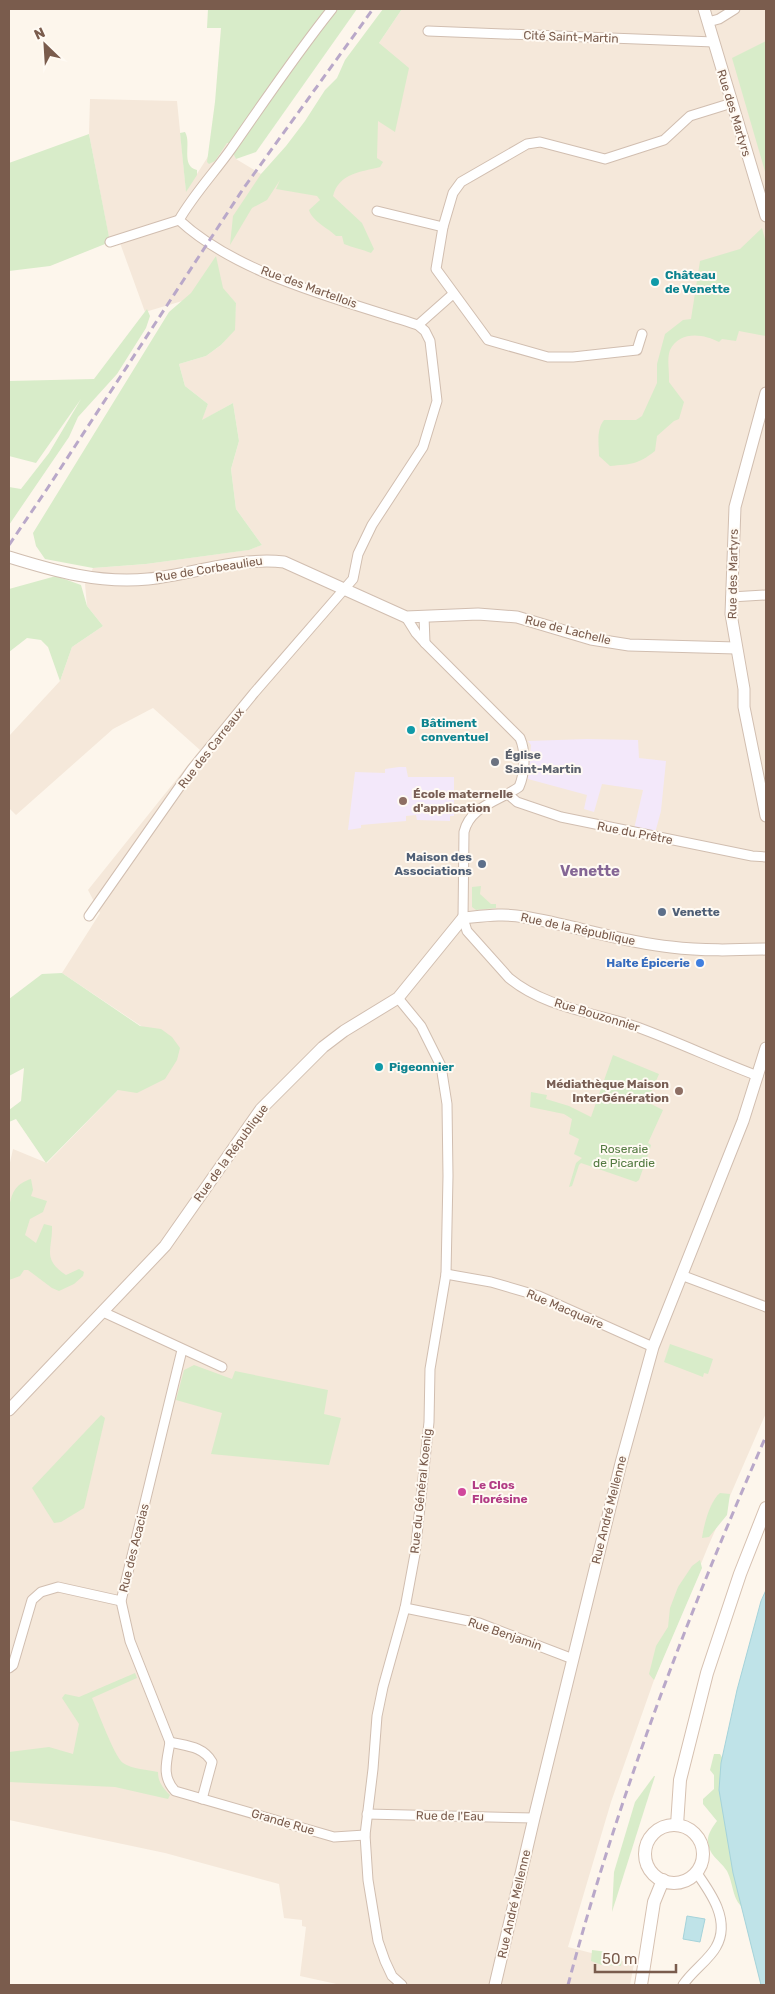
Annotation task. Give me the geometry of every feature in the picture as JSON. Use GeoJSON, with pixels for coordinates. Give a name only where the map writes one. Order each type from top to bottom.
{"type":"FeatureCollection","features":[{"type":"Feature","properties":{"kind":"main road"},"geometry":{"type":"LineString","coordinates":[[677,1825],[680,1780],[707,1673],[740,1574],[766,1508]]}},
{"type":"Feature","properties":{"kind":"main road"},"geometry":{"type":"LineString","coordinates":[[668,1825],[686,1827],[699,1839],[702,1856],[696,1872],[681,1882],[663,1880],[655,1876],[649,1869],[645,1851],[647,1842],[652,1834],[668,1825]]}},
{"type":"Feature","properties":{"kind":"main road"},"geometry":{"type":"LineString","coordinates":[[641,1985],[654,1902],[663,1880]]}},
{"type":"Feature","properties":{"kind":"street"},"geometry":{"type":"LineString","coordinates":[[110,242],[179,220],[187,206],[231,149],[280,77],[332,9]]}},
{"type":"Feature","properties":{"kind":"street","name":"Rue des Martyrs"},"geometry":{"type":"LineString","coordinates":[[704,9],[766,216]]}},
{"type":"Feature","properties":{"kind":"street"},"geometry":{"type":"LineString","coordinates":[[708,22],[719,19],[735,9]]}},
{"type":"Feature","properties":{"kind":"street","name":"Cité Saint-Martin"},"geometry":{"type":"LineString","coordinates":[[428,31],[714,42]]}},
{"type":"Feature","properties":{"kind":"street"},"geometry":{"type":"LineString","coordinates":[[642,334],[637,350],[572,357],[548,357],[488,340],[436,269],[443,227],[453,193],[461,182],[527,144],[540,142],[605,159],[664,140],[690,116],[732,103]]}},
{"type":"Feature","properties":{"kind":"street"},"geometry":{"type":"LineString","coordinates":[[377,211],[443,227]]}},
{"type":"Feature","properties":{"kind":"street","name":"Rue des Martellois"},"geometry":{"type":"LineString","coordinates":[[179,220],[208,243],[233,258],[304,288],[418,325]]}},
{"type":"Feature","properties":{"kind":"street"},"geometry":{"type":"LineString","coordinates":[[345,590],[353,579],[358,554],[372,524],[423,447],[436,401],[430,340],[425,331],[418,325],[453,294]]}},
{"type":"Feature","properties":{"kind":"street","name":"Rue des Martyrs"},"geometry":{"type":"LineString","coordinates":[[766,393],[735,507],[731,597],[731,614],[744,689],[744,707],[766,816]]}},
{"type":"Feature","properties":{"kind":"street","name":"Rue de Corbeaulieu"},"geometry":{"type":"LineString","coordinates":[[9,557],[40,567],[99,580],[146,579],[263,560],[284,562],[404,616]]}},
{"type":"Feature","properties":{"kind":"street","name":"Rue des Carreaux"},"geometry":{"type":"LineString","coordinates":[[89,916],[192,770],[254,693],[345,590]]}},
{"type":"Feature","properties":{"kind":"street"},"geometry":{"type":"LineString","coordinates":[[731,597],[766,596]]}},
{"type":"Feature","properties":{"kind":"street","name":"Rue de Lachelle"},"geometry":{"type":"LineString","coordinates":[[404,616],[478,614],[517,617],[591,639],[629,645],[736,648]]}},
{"type":"Feature","properties":{"kind":"street"},"geometry":{"type":"LineString","coordinates":[[404,616],[425,643],[520,738],[525,748],[519,787],[479,809],[472,815],[466,825],[464,832],[463,918]]}},
{"type":"Feature","properties":{"kind":"street"},"geometry":{"type":"LineString","coordinates":[[424,616],[425,643]]}},
{"type":"Feature","properties":{"kind":"street","name":"Rue du Prêtre"},"geometry":{"type":"LineString","coordinates":[[508,794],[517,802],[561,817],[752,856],[766,856]]}},
{"type":"Feature","properties":{"kind":"street","name":"Rue de la République"},"geometry":{"type":"LineString","coordinates":[[9,1410],[165,1246],[261,1109],[323,1047],[344,1031],[398,998],[463,918],[500,915],[524,916],[583,931],[670,947],[714,950],[766,949]]}},
{"type":"Feature","properties":{"kind":"street","name":"Rue Bouzonnier"},"geometry":{"type":"LineString","coordinates":[[463,918],[467,931],[516,984],[564,1006],[636,1027],[758,1076]]}},
{"type":"Feature","properties":{"kind":"street","name":"Rue du Général Koenig"},"geometry":{"type":"LineString","coordinates":[[398,998],[420,1026],[441,1066],[447,1104],[448,1176],[446,1274],[430,1369],[429,1422],[415,1554],[406,1608],[383,1687],[377,1716],[373,1769],[366,1814],[365,1835],[368,1880],[378,1941],[392,1976],[402,1985]]}},
{"type":"Feature","properties":{"kind":"street","name":"Rue André Mellenne"},"geometry":{"type":"LineString","coordinates":[[495,1985],[621,1463],[653,1347],[742,1121],[766,1048]]}},
{"type":"Feature","properties":{"kind":"street","name":"Rue Macquaire"},"geometry":{"type":"LineString","coordinates":[[446,1274],[491,1282],[539,1296],[653,1347]]}},
{"type":"Feature","properties":{"kind":"street"},"geometry":{"type":"LineString","coordinates":[[681,1275],[766,1307]]}},
{"type":"Feature","properties":{"kind":"street"},"geometry":{"type":"LineString","coordinates":[[103,1312],[182,1350],[222,1366]]}},
{"type":"Feature","properties":{"kind":"street","name":"Rue des Acacias"},"geometry":{"type":"LineString","coordinates":[[170,1742],[130,1641],[122,1601],[182,1350]]}},
{"type":"Feature","properties":{"kind":"street"},"geometry":{"type":"LineString","coordinates":[[9,1668],[13,1665],[32,1600],[41,1592],[58,1587],[122,1601]]}},
{"type":"Feature","properties":{"kind":"street","name":"Rue Benjamin"},"geometry":{"type":"LineString","coordinates":[[406,1608],[479,1624],[573,1659]]}},
{"type":"Feature","properties":{"kind":"street"},"geometry":{"type":"LineString","coordinates":[[170,1742],[201,1750],[208,1754],[212,1762],[202,1799]]}},
{"type":"Feature","properties":{"kind":"street","name":"Grande Rue"},"geometry":{"type":"LineString","coordinates":[[170,1742],[165,1774],[168,1784],[175,1791],[334,1837],[365,1835]]}},
{"type":"Feature","properties":{"kind":"street","name":"Rue de l'Eau"},"geometry":{"type":"LineString","coordinates":[[366,1814],[534,1818]]}},
{"type":"Feature","properties":{"kind":"street"},"geometry":{"type":"LineString","coordinates":[[683,1985],[688,1976],[716,1947],[722,1925],[714,1897],[696,1872]]}},
{"type":"Feature","properties":{"kind":"shaded area"},"geometry":{"type":"Polygon","coordinates":[[[402,9],[766,9],[766,1413],[707,1549],[654,1680],[611,1802],[568,1947],[634,1964],[630,1985],[341,1985],[300,1976],[306,1927],[302,1926],[302,1920],[284,1918],[279,1884],[165,1853],[9,1820],[9,1167],[13,1149],[47,1163],[165,1042],[62,973],[100,913],[88,890],[200,750],[153,708],[113,729],[16,815],[9,808],[9,736],[60,681],[72,647],[103,626],[87,606],[85,584],[93,568],[146,564],[248,550],[262,545],[236,509],[231,469],[239,441],[233,403],[201,421],[208,404],[185,386],[179,364],[206,356],[221,345],[234,330],[236,303],[223,289],[145,312],[120,243],[109,238],[89,134],[90,99],[177,101],[186,191],[209,155],[208,160],[222,142],[230,144],[236,159],[261,174],[378,120],[395,131],[379,43],[402,9]]]}},
{"type":"Feature","properties":{"kind":"shaded area"},"geometry":{"type":"Polygon","coordinates":[[[638,740],[639,758],[666,761],[661,811],[655,833],[634,829],[643,790],[602,784],[594,812],[584,809],[587,795],[528,779],[531,745],[528,741],[638,740]]]}},
{"type":"Feature","properties":{"kind":"shaded area","name":"École maternelle d'application"},"geometry":{"type":"Polygon","coordinates":[[[406,767],[408,777],[454,777],[454,816],[450,816],[450,821],[417,820],[416,815],[406,816],[406,821],[361,825],[361,828],[348,830],[355,772],[385,773],[385,769],[406,767]]]}},
{"type":"Feature","properties":{"kind":"green space"},"geometry":{"type":"Polygon","coordinates":[[[208,9],[326,9],[312,35],[230,144],[227,143],[215,161],[209,164],[207,162],[215,102],[221,28],[207,28],[208,9]]]}},
{"type":"Feature","properties":{"kind":"green space"},"geometry":{"type":"Polygon","coordinates":[[[337,9],[357,9],[256,152],[236,159],[231,149],[337,9]]]}},
{"type":"Feature","properties":{"kind":"green space"},"geometry":{"type":"Polygon","coordinates":[[[383,9],[402,9],[379,43],[409,68],[395,132],[378,121],[377,158],[383,162],[380,167],[358,172],[345,178],[336,188],[333,196],[362,223],[374,249],[371,253],[344,244],[342,236],[336,236],[311,214],[309,210],[320,200],[317,196],[276,189],[280,180],[267,200],[252,208],[230,245],[233,216],[261,174],[286,146],[325,90],[337,78],[345,60],[383,9]]]}},
{"type":"Feature","properties":{"kind":"green space"},"geometry":{"type":"Polygon","coordinates":[[[766,41],[766,175],[732,58],[766,41]]]}},
{"type":"Feature","properties":{"kind":"green space"},"geometry":{"type":"Polygon","coordinates":[[[185,132],[189,164],[197,170],[197,175],[186,192],[180,133],[185,132]]]}},
{"type":"Feature","properties":{"kind":"green space"},"geometry":{"type":"Polygon","coordinates":[[[89,134],[110,242],[50,266],[9,271],[9,163],[89,134]]]}},
{"type":"Feature","properties":{"kind":"green space"},"geometry":{"type":"Polygon","coordinates":[[[762,228],[766,243],[766,336],[739,331],[736,341],[722,339],[719,342],[706,337],[693,336],[680,339],[674,344],[669,356],[669,382],[684,402],[679,419],[657,436],[655,451],[649,456],[634,463],[610,466],[599,456],[598,437],[601,424],[604,420],[636,420],[642,416],[657,383],[657,364],[665,334],[683,320],[691,319],[700,261],[740,249],[762,228]]]}},
{"type":"Feature","properties":{"kind":"green space"},"geometry":{"type":"Polygon","coordinates":[[[216,256],[223,288],[236,303],[235,330],[221,345],[206,356],[179,364],[185,386],[208,404],[202,420],[233,403],[239,441],[231,469],[236,509],[262,545],[249,550],[146,564],[93,568],[45,559],[36,546],[33,533],[169,312],[191,293],[216,256]]]}},
{"type":"Feature","properties":{"kind":"green space"},"geometry":{"type":"Polygon","coordinates":[[[147,309],[150,316],[146,328],[117,374],[78,417],[69,437],[9,525],[9,487],[21,489],[49,453],[81,399],[36,463],[9,456],[9,381],[94,379],[147,309]]]}},
{"type":"Feature","properties":{"kind":"green space"},"geometry":{"type":"Polygon","coordinates":[[[56,576],[81,585],[87,606],[103,626],[72,647],[60,681],[48,647],[41,640],[27,638],[9,652],[9,589],[56,576]]]}},
{"type":"Feature","properties":{"kind":"green space"},"geometry":{"type":"Polygon","coordinates":[[[481,886],[480,894],[491,904],[496,904],[496,908],[476,910],[472,907],[472,887],[481,886]]]}},
{"type":"Feature","properties":{"kind":"green space"},"geometry":{"type":"Polygon","coordinates":[[[62,973],[140,1026],[161,1029],[172,1037],[180,1048],[177,1060],[165,1079],[137,1093],[118,1090],[46,1163],[16,1119],[9,1122],[9,1110],[21,1101],[24,1068],[9,1076],[9,999],[42,974],[62,973]]]}},
{"type":"Feature","properties":{"kind":"green space","name":"Roseraie de Picardie"},"geometry":{"type":"Polygon","coordinates":[[[613,1055],[659,1074],[647,1102],[663,1110],[648,1143],[651,1145],[650,1149],[639,1180],[636,1182],[581,1163],[572,1186],[569,1187],[576,1163],[582,1158],[574,1154],[579,1139],[569,1134],[572,1119],[564,1114],[530,1107],[531,1092],[547,1095],[546,1099],[569,1106],[591,1117],[613,1055]]]}},
{"type":"Feature","properties":{"kind":"green space"},"geometry":{"type":"Polygon","coordinates":[[[31,1179],[33,1190],[31,1196],[47,1201],[43,1212],[30,1219],[25,1235],[36,1243],[44,1224],[52,1226],[50,1253],[53,1264],[66,1275],[79,1269],[84,1272],[83,1276],[74,1284],[59,1291],[28,1270],[24,1270],[20,1276],[9,1280],[8,1223],[10,1201],[17,1188],[23,1182],[31,1179]]]}},
{"type":"Feature","properties":{"kind":"green space"},"geometry":{"type":"Polygon","coordinates":[[[670,1344],[713,1359],[708,1374],[704,1373],[703,1377],[664,1362],[670,1344]]]}},
{"type":"Feature","properties":{"kind":"green space"},"geometry":{"type":"Polygon","coordinates":[[[194,1365],[232,1379],[235,1371],[328,1390],[324,1414],[341,1418],[329,1465],[211,1454],[222,1413],[176,1400],[184,1370],[194,1365]]]}},
{"type":"Feature","properties":{"kind":"green space"},"geometry":{"type":"Polygon","coordinates":[[[101,1415],[105,1418],[84,1508],[61,1522],[54,1523],[32,1488],[101,1415]]]}},
{"type":"Feature","properties":{"kind":"green space"},"geometry":{"type":"Polygon","coordinates":[[[720,1493],[730,1494],[727,1515],[709,1537],[702,1538],[710,1507],[720,1493]]]}},
{"type":"Feature","properties":{"kind":"green space"},"geometry":{"type":"Polygon","coordinates":[[[700,1560],[702,1568],[654,1680],[649,1674],[656,1646],[668,1627],[670,1608],[678,1587],[692,1566],[700,1560]]]}},
{"type":"Feature","properties":{"kind":"green space"},"geometry":{"type":"Polygon","coordinates":[[[135,1673],[137,1678],[92,1698],[119,1759],[131,1767],[158,1772],[161,1785],[170,1795],[168,1799],[115,1787],[9,1782],[9,1752],[49,1747],[73,1754],[79,1724],[62,1698],[65,1694],[79,1697],[135,1673]]]}},
{"type":"Feature","properties":{"kind":"green space"},"geometry":{"type":"Polygon","coordinates":[[[714,1754],[720,1754],[724,1761],[745,1909],[735,1897],[727,1871],[713,1855],[708,1842],[708,1836],[717,1821],[703,1804],[703,1799],[714,1789],[714,1775],[710,1770],[714,1754]]]}},
{"type":"Feature","properties":{"kind":"green space"},"geometry":{"type":"Polygon","coordinates":[[[654,1776],[612,1912],[614,1872],[635,1802],[654,1776]]]}},
{"type":"Feature","properties":{"kind":"green space"},"geometry":{"type":"Polygon","coordinates":[[[592,1950],[616,1953],[622,1959],[621,1966],[602,1965],[591,1961],[592,1950]]]}},
{"type":"Feature","properties":{"kind":"water"},"geometry":{"type":"Polygon","coordinates":[[[766,1590],[766,1985],[761,1985],[733,1873],[719,1790],[721,1763],[737,1690],[761,1601],[766,1590]]]}},
{"type":"Feature","properties":{"kind":"water"},"geometry":{"type":"Polygon","coordinates":[[[687,1916],[705,1919],[700,1942],[683,1939],[687,1916]]]}},
{"type":"Feature","properties":{"kind":"railway"},"geometry":{"type":"LineString","coordinates":[[9,545],[243,189],[373,9]]}},
{"type":"Feature","properties":{"kind":"railway"},"geometry":{"type":"LineString","coordinates":[[568,1985],[609,1845],[656,1707],[709,1570],[766,1436]]}},
{"type":"Feature","properties":{"kind":"place","name":"Château de Venette"},"geometry":{"type":"Point","coordinates":[655,282]}},
{"type":"Feature","properties":{"kind":"place","name":"Bâtiment conventuel"},"geometry":{"type":"Point","coordinates":[411,730]}},
{"type":"Feature","properties":{"kind":"place","name":"Église Saint-Martin"},"geometry":{"type":"Point","coordinates":[495,762]}},
{"type":"Feature","properties":{"kind":"place","name":"École maternelle d'application"},"geometry":{"type":"Point","coordinates":[403,801]}},
{"type":"Feature","properties":{"kind":"place","name":"Maison des Associations"},"geometry":{"type":"Point","coordinates":[482,864]}},
{"type":"Feature","properties":{"kind":"place","name":"Venette"},"geometry":{"type":"Point","coordinates":[662,912]}},
{"type":"Feature","properties":{"kind":"place","name":"Halte Épicerie"},"geometry":{"type":"Point","coordinates":[700,963]}},
{"type":"Feature","properties":{"kind":"place","name":"Pigeonnier"},"geometry":{"type":"Point","coordinates":[379,1067]}},
{"type":"Feature","properties":{"kind":"place","name":"Médiathèque Maison InterGénération"},"geometry":{"type":"Point","coordinates":[679,1091]}},
{"type":"Feature","properties":{"kind":"place","name":"Le Clos Florésine"},"geometry":{"type":"Point","coordinates":[462,1492]}},
{"type":"Feature","properties":{"kind":"district","name":"Venette"},"geometry":{"type":"Point","coordinates":[590,871]}}]}
